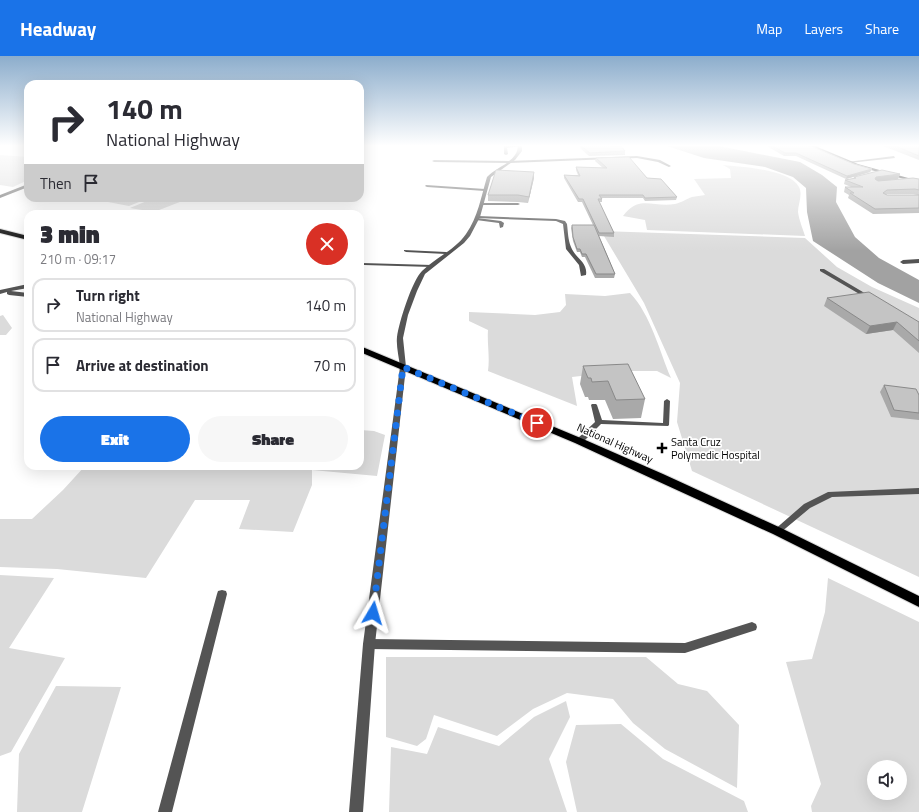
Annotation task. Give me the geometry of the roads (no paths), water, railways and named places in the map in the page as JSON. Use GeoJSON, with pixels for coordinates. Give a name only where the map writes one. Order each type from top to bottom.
{"type":"FeatureCollection","features":[{"type":"Feature","properties":{"kind":"main road"},"geometry":{"type":"LineString","coordinates":[[0,231],[24,237]]}},
{"type":"Feature","properties":{"kind":"main road","name":"National Highway"},"geometry":{"type":"LineString","coordinates":[[364,351],[579,441],[777,531],[919,602]]}},
{"type":"Feature","properties":{"kind":"street"},"geometry":{"type":"LineString","coordinates":[[356,812],[369,644],[403,367],[400,338],[404,315],[423,273],[465,239],[477,218],[488,180]]}},
{"type":"Feature","properties":{"kind":"street"},"geometry":{"type":"LineString","coordinates":[[0,197],[24,187]]}},
{"type":"Feature","properties":{"kind":"street"},"geometry":{"type":"LineString","coordinates":[[477,218],[556,220],[563,222],[565,224],[569,249],[583,266],[583,275]]}},
{"type":"Feature","properties":{"kind":"street"},"geometry":{"type":"LineString","coordinates":[[903,262],[919,261]]}},
{"type":"Feature","properties":{"kind":"street"},"geometry":{"type":"LineString","coordinates":[[0,292],[24,287]]}},
{"type":"Feature","properties":{"kind":"street"},"geometry":{"type":"LineString","coordinates":[[0,292],[24,295]]}},
{"type":"Feature","properties":{"kind":"street"},"geometry":{"type":"LineString","coordinates":[[165,812],[222,594]]}},
{"type":"Feature","properties":{"kind":"street"},"geometry":{"type":"LineString","coordinates":[[369,644],[685,648],[752,627]]}},
{"type":"Feature","properties":{"kind":"lane"},"geometry":{"type":"LineString","coordinates":[[897,181],[906,180]]}},
{"type":"Feature","properties":{"kind":"lane"},"geometry":{"type":"LineString","coordinates":[[427,186],[485,190]]}},
{"type":"Feature","properties":{"kind":"lane"},"geometry":{"type":"LineString","coordinates":[[482,204],[518,204]]}},
{"type":"Feature","properties":{"kind":"lane"},"geometry":{"type":"LineString","coordinates":[[477,218],[500,222],[502,223],[501,227]]}},
{"type":"Feature","properties":{"kind":"lane"},"geometry":{"type":"LineString","coordinates":[[406,250],[446,253]]}},
{"type":"Feature","properties":{"kind":"lane"},"geometry":{"type":"LineString","coordinates":[[364,264],[432,266]]}},
{"type":"Feature","properties":{"kind":"lane"},"geometry":{"type":"LineString","coordinates":[[822,270],[874,300]]}},
{"type":"Feature","properties":{"kind":"lane"},"geometry":{"type":"LineString","coordinates":[[579,441],[599,422],[666,425],[667,401]]}},
{"type":"Feature","properties":{"kind":"lane"},"geometry":{"type":"LineString","coordinates":[[594,405],[599,422]]}},
{"type":"Feature","properties":{"kind":"lane"},"geometry":{"type":"LineString","coordinates":[[777,531],[807,506],[831,494],[919,491]]}},
{"type":"Feature","properties":{"kind":"place","name":"Santa Cruz Polymedic Hospital"},"geometry":{"type":"Point","coordinates":[662,448]}}]}
